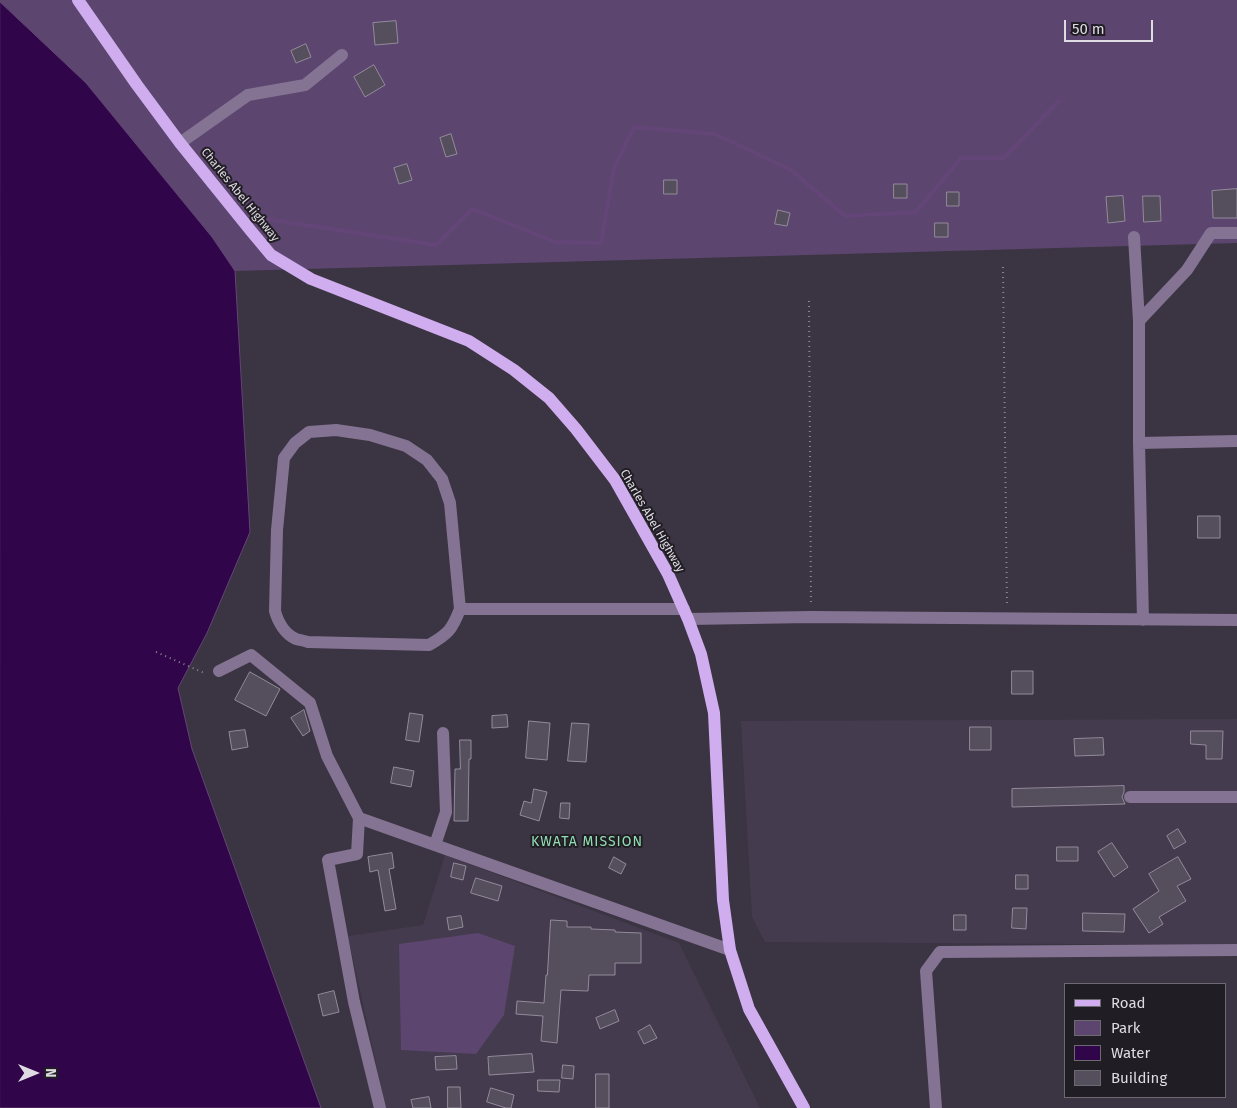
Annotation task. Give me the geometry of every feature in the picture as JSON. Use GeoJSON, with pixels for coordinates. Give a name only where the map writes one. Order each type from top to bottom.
{"type":"FeatureCollection","features":[{"type":"Feature","properties":{"kind":"main road","name":"Charles Abel Highway"},"geometry":{"type":"LineString","coordinates":[[78,0],[180,143],[271,255],[311,279],[469,341],[514,370],[549,398],[576,429],[615,480],[668,574],[701,654],[714,713],[723,900],[730,950],[749,1009],[804,1108]]}},
{"type":"Feature","properties":{"kind":"street"},"geometry":{"type":"LineString","coordinates":[[180,143],[248,95],[305,85],[342,55]]}},
{"type":"Feature","properties":{"kind":"street"},"geometry":{"type":"LineString","coordinates":[[1139,321],[1187,270],[1211,233],[1237,233]]}},
{"type":"Feature","properties":{"kind":"street"},"geometry":{"type":"LineString","coordinates":[[1134,236],[1139,321],[1139,444],[1143,620]]}},
{"type":"Feature","properties":{"kind":"street"},"geometry":{"type":"LineString","coordinates":[[336,430],[370,434],[406,446],[427,460],[442,479],[450,503],[460,609],[454,624],[445,636],[429,645],[308,642],[296,639],[288,633],[277,620],[275,610],[277,530],[284,458],[294,444],[309,432],[336,430]]}},
{"type":"Feature","properties":{"kind":"street"},"geometry":{"type":"LineString","coordinates":[[1139,444],[1237,441]]}},
{"type":"Feature","properties":{"kind":"street"},"geometry":{"type":"LineString","coordinates":[[460,609],[811,617],[1237,620]]}},
{"type":"Feature","properties":{"kind":"street"},"geometry":{"type":"LineString","coordinates":[[219,671],[251,655],[310,703],[327,756],[359,818],[357,854],[328,860],[354,1002],[380,1108]]}},
{"type":"Feature","properties":{"kind":"street"},"geometry":{"type":"LineString","coordinates":[[435,845],[446,812],[443,733]]}},
{"type":"Feature","properties":{"kind":"street"},"geometry":{"type":"LineString","coordinates":[[1130,797],[1237,797]]}},
{"type":"Feature","properties":{"kind":"street"},"geometry":{"type":"LineString","coordinates":[[359,818],[730,950]]}},
{"type":"Feature","properties":{"kind":"street"},"geometry":{"type":"LineString","coordinates":[[936,1108],[926,971],[940,952],[1237,950]]}},
{"type":"Feature","properties":{"kind":"path"},"geometry":{"type":"LineString","coordinates":[[1003,267],[1007,618]]}},
{"type":"Feature","properties":{"kind":"path"},"geometry":{"type":"LineString","coordinates":[[809,301],[811,617]]}},
{"type":"Feature","properties":{"kind":"path"},"geometry":{"type":"LineString","coordinates":[[156,652],[204,673]]}},
{"type":"Feature","properties":{"kind":"shaded area"},"geometry":{"type":"Polygon","coordinates":[[[1237,719],[1237,945],[765,942],[752,917],[741,721],[1237,719]]]}},
{"type":"Feature","properties":{"kind":"shaded area"},"geometry":{"type":"Polygon","coordinates":[[[445,855],[679,943],[760,1108],[386,1108],[348,936],[423,925],[445,855]]]}},
{"type":"Feature","properties":{"kind":"green space"},"geometry":{"type":"Polygon","coordinates":[[[0,0],[1237,0],[1237,243],[235,271],[212,237],[86,83],[0,0]]]}},
{"type":"Feature","properties":{"kind":"green space"},"geometry":{"type":"Polygon","coordinates":[[[478,933],[515,946],[504,1015],[476,1054],[401,1050],[399,944],[478,933]]]}},
{"type":"Feature","properties":{"kind":"water"},"geometry":{"type":"Polygon","coordinates":[[[0,2],[86,83],[212,237],[235,271],[250,532],[207,633],[178,688],[192,749],[321,1108],[0,1108],[0,2]]]}},
{"type":"Feature","properties":{"kind":"building"},"geometry":{"type":"Polygon","coordinates":[[[396,21],[398,43],[375,45],[373,23],[396,21]]]}},
{"type":"Feature","properties":{"kind":"building"},"geometry":{"type":"Polygon","coordinates":[[[306,44],[311,57],[296,63],[291,51],[306,44]]]}},
{"type":"Feature","properties":{"kind":"building"},"geometry":{"type":"Polygon","coordinates":[[[374,65],[385,85],[365,97],[354,77],[374,65]]]}},
{"type":"Feature","properties":{"kind":"building"},"geometry":{"type":"Polygon","coordinates":[[[451,134],[457,154],[446,157],[440,138],[451,134]]]}},
{"type":"Feature","properties":{"kind":"building"},"geometry":{"type":"Polygon","coordinates":[[[407,164],[412,180],[399,184],[394,168],[407,164]]]}},
{"type":"Feature","properties":{"kind":"building"},"geometry":{"type":"Polygon","coordinates":[[[664,180],[677,180],[677,194],[664,194],[664,180]]]}},
{"type":"Feature","properties":{"kind":"building"},"geometry":{"type":"Polygon","coordinates":[[[894,184],[907,184],[907,198],[894,198],[894,184]]]}},
{"type":"Feature","properties":{"kind":"building"},"geometry":{"type":"Polygon","coordinates":[[[1237,189],[1237,218],[1213,218],[1212,191],[1237,189]]]}},
{"type":"Feature","properties":{"kind":"building"},"geometry":{"type":"Polygon","coordinates":[[[947,192],[959,192],[959,206],[947,206],[947,192]]]}},
{"type":"Feature","properties":{"kind":"building"},"geometry":{"type":"Polygon","coordinates":[[[1123,196],[1125,221],[1108,223],[1106,197],[1123,196]]]}},
{"type":"Feature","properties":{"kind":"building"},"geometry":{"type":"Polygon","coordinates":[[[1143,196],[1160,196],[1161,221],[1144,222],[1143,196]]]}},
{"type":"Feature","properties":{"kind":"building"},"geometry":{"type":"Polygon","coordinates":[[[778,210],[790,213],[787,226],[775,224],[778,210]]]}},
{"type":"Feature","properties":{"kind":"building"},"geometry":{"type":"Polygon","coordinates":[[[935,223],[948,223],[948,237],[935,237],[935,223]]]}},
{"type":"Feature","properties":{"kind":"building"},"geometry":{"type":"Polygon","coordinates":[[[1198,516],[1220,516],[1220,538],[1198,538],[1198,516]]]}},
{"type":"Feature","properties":{"kind":"building"},"geometry":{"type":"Polygon","coordinates":[[[1012,671],[1033,671],[1033,694],[1012,694],[1012,671]]]}},
{"type":"Feature","properties":{"kind":"building"},"geometry":{"type":"Polygon","coordinates":[[[250,672],[280,689],[266,716],[235,700],[250,672]]]}},
{"type":"Feature","properties":{"kind":"building"},"geometry":{"type":"Polygon","coordinates":[[[304,710],[310,731],[303,736],[291,718],[304,710]]]}},
{"type":"Feature","properties":{"kind":"building"},"geometry":{"type":"Polygon","coordinates":[[[410,713],[423,715],[419,742],[406,740],[410,713]]]}},
{"type":"Feature","properties":{"kind":"building"},"geometry":{"type":"Polygon","coordinates":[[[507,715],[508,727],[492,728],[492,716],[507,715]]]}},
{"type":"Feature","properties":{"kind":"building"},"geometry":{"type":"Polygon","coordinates":[[[529,721],[550,723],[547,760],[526,758],[529,721]]]}},
{"type":"Feature","properties":{"kind":"building"},"geometry":{"type":"Polygon","coordinates":[[[572,723],[589,724],[586,762],[568,761],[572,723]]]}},
{"type":"Feature","properties":{"kind":"building"},"geometry":{"type":"Polygon","coordinates":[[[970,727],[991,727],[991,750],[970,750],[970,727]]]}},
{"type":"Feature","properties":{"kind":"building"},"geometry":{"type":"Polygon","coordinates":[[[245,730],[248,747],[232,750],[229,732],[245,730]]]}},
{"type":"Feature","properties":{"kind":"building"},"geometry":{"type":"Polygon","coordinates":[[[1191,731],[1223,731],[1222,759],[1206,759],[1206,745],[1191,744],[1191,731]]]}},
{"type":"Feature","properties":{"kind":"building"},"geometry":{"type":"Polygon","coordinates":[[[1103,738],[1104,755],[1075,756],[1074,739],[1103,738]]]}},
{"type":"Feature","properties":{"kind":"building"},"geometry":{"type":"Polygon","coordinates":[[[460,740],[471,740],[468,821],[454,821],[455,769],[460,769],[460,740]]]}},
{"type":"Feature","properties":{"kind":"building"},"geometry":{"type":"Polygon","coordinates":[[[394,767],[414,771],[411,787],[391,783],[394,767]]]}},
{"type":"Feature","properties":{"kind":"building"},"geometry":{"type":"Polygon","coordinates":[[[1124,786],[1122,797],[1125,804],[1012,807],[1012,789],[1124,786]]]}},
{"type":"Feature","properties":{"kind":"building"},"geometry":{"type":"Polygon","coordinates":[[[534,789],[547,792],[539,821],[520,815],[524,801],[531,803],[534,789]]]}},
{"type":"Feature","properties":{"kind":"building"},"geometry":{"type":"Polygon","coordinates":[[[561,803],[570,803],[569,819],[560,818],[561,803]]]}},
{"type":"Feature","properties":{"kind":"building"},"geometry":{"type":"Polygon","coordinates":[[[1178,829],[1186,842],[1174,849],[1167,836],[1178,829]]]}},
{"type":"Feature","properties":{"kind":"building"},"geometry":{"type":"Polygon","coordinates":[[[1112,843],[1128,867],[1114,877],[1098,852],[1112,843]]]}},
{"type":"Feature","properties":{"kind":"building"},"geometry":{"type":"Polygon","coordinates":[[[1057,847],[1078,847],[1078,861],[1057,861],[1057,847]]]}},
{"type":"Feature","properties":{"kind":"building"},"geometry":{"type":"Polygon","coordinates":[[[392,853],[394,868],[389,869],[396,909],[385,911],[378,870],[370,872],[368,857],[392,853]]]}},
{"type":"Feature","properties":{"kind":"building"},"geometry":{"type":"Polygon","coordinates":[[[614,857],[626,864],[621,874],[609,868],[614,857]]]}},
{"type":"Feature","properties":{"kind":"building"},"geometry":{"type":"Polygon","coordinates":[[[1178,857],[1191,879],[1177,886],[1186,901],[1159,917],[1163,924],[1149,933],[1133,909],[1159,891],[1149,874],[1178,857]]]}},
{"type":"Feature","properties":{"kind":"building"},"geometry":{"type":"Polygon","coordinates":[[[454,863],[466,866],[463,880],[451,877],[454,863]]]}},
{"type":"Feature","properties":{"kind":"building"},"geometry":{"type":"Polygon","coordinates":[[[1016,875],[1028,875],[1028,889],[1016,889],[1016,875]]]}},
{"type":"Feature","properties":{"kind":"building"},"geometry":{"type":"Polygon","coordinates":[[[476,878],[502,886],[498,901],[471,893],[476,878]]]}},
{"type":"Feature","properties":{"kind":"building"},"geometry":{"type":"Polygon","coordinates":[[[1013,908],[1027,908],[1026,929],[1012,928],[1013,908]]]}},
{"type":"Feature","properties":{"kind":"building"},"geometry":{"type":"Polygon","coordinates":[[[1083,913],[1125,914],[1124,932],[1083,931],[1083,913]]]}},
{"type":"Feature","properties":{"kind":"building"},"geometry":{"type":"Polygon","coordinates":[[[954,915],[966,915],[966,930],[954,930],[954,915]]]}},
{"type":"Feature","properties":{"kind":"building"},"geometry":{"type":"Polygon","coordinates":[[[461,916],[463,927],[449,930],[447,918],[461,916]]]}},
{"type":"Feature","properties":{"kind":"building"},"geometry":{"type":"Polygon","coordinates":[[[551,920],[567,921],[567,927],[591,927],[591,929],[615,930],[615,932],[641,933],[641,963],[615,963],[615,975],[589,975],[588,991],[561,990],[557,1043],[541,1041],[543,1016],[516,1014],[517,1001],[544,1003],[551,920]]]}},
{"type":"Feature","properties":{"kind":"building"},"geometry":{"type":"Polygon","coordinates":[[[334,991],[339,1012],[323,1016],[318,995],[334,991]]]}},
{"type":"Feature","properties":{"kind":"building"},"geometry":{"type":"Polygon","coordinates":[[[615,1010],[619,1021],[600,1029],[596,1018],[615,1010]]]}},
{"type":"Feature","properties":{"kind":"building"},"geometry":{"type":"Polygon","coordinates":[[[650,1025],[657,1038],[644,1044],[638,1032],[650,1025]]]}},
{"type":"Feature","properties":{"kind":"building"},"geometry":{"type":"Polygon","coordinates":[[[532,1054],[534,1072],[489,1075],[488,1057],[532,1054]]]}},
{"type":"Feature","properties":{"kind":"building"},"geometry":{"type":"Polygon","coordinates":[[[456,1056],[457,1069],[436,1070],[435,1057],[456,1056]]]}},
{"type":"Feature","properties":{"kind":"building"},"geometry":{"type":"Polygon","coordinates":[[[563,1065],[574,1066],[573,1079],[562,1078],[563,1065]]]}},
{"type":"Feature","properties":{"kind":"building"},"geometry":{"type":"Polygon","coordinates":[[[596,1074],[609,1074],[609,1108],[596,1108],[596,1074]]]}},
{"type":"Feature","properties":{"kind":"building"},"geometry":{"type":"Polygon","coordinates":[[[538,1080],[560,1080],[559,1092],[538,1091],[538,1080]]]}},
{"type":"Feature","properties":{"kind":"building"},"geometry":{"type":"Polygon","coordinates":[[[448,1087],[460,1087],[461,1108],[448,1108],[448,1087]]]}},
{"type":"Feature","properties":{"kind":"building"},"geometry":{"type":"Polygon","coordinates":[[[491,1088],[514,1095],[511,1108],[487,1102],[491,1088]]]}},
{"type":"Feature","properties":{"kind":"building"},"geometry":{"type":"Polygon","coordinates":[[[429,1097],[431,1108],[413,1108],[411,1100],[429,1097]]]}},
{"type":"Feature","properties":{"kind":"waterway"},"geometry":{"type":"LineString","coordinates":[[266,219],[436,245],[472,209],[556,242],[601,243],[614,168],[634,127],[715,134],[791,170],[845,216],[916,212],[961,158],[1004,158],[1059,101]]}},
{"type":"Feature","properties":{"kind":"district","name":"KWATA MISSION"},"geometry":{"type":"Point","coordinates":[587,842]}}]}
